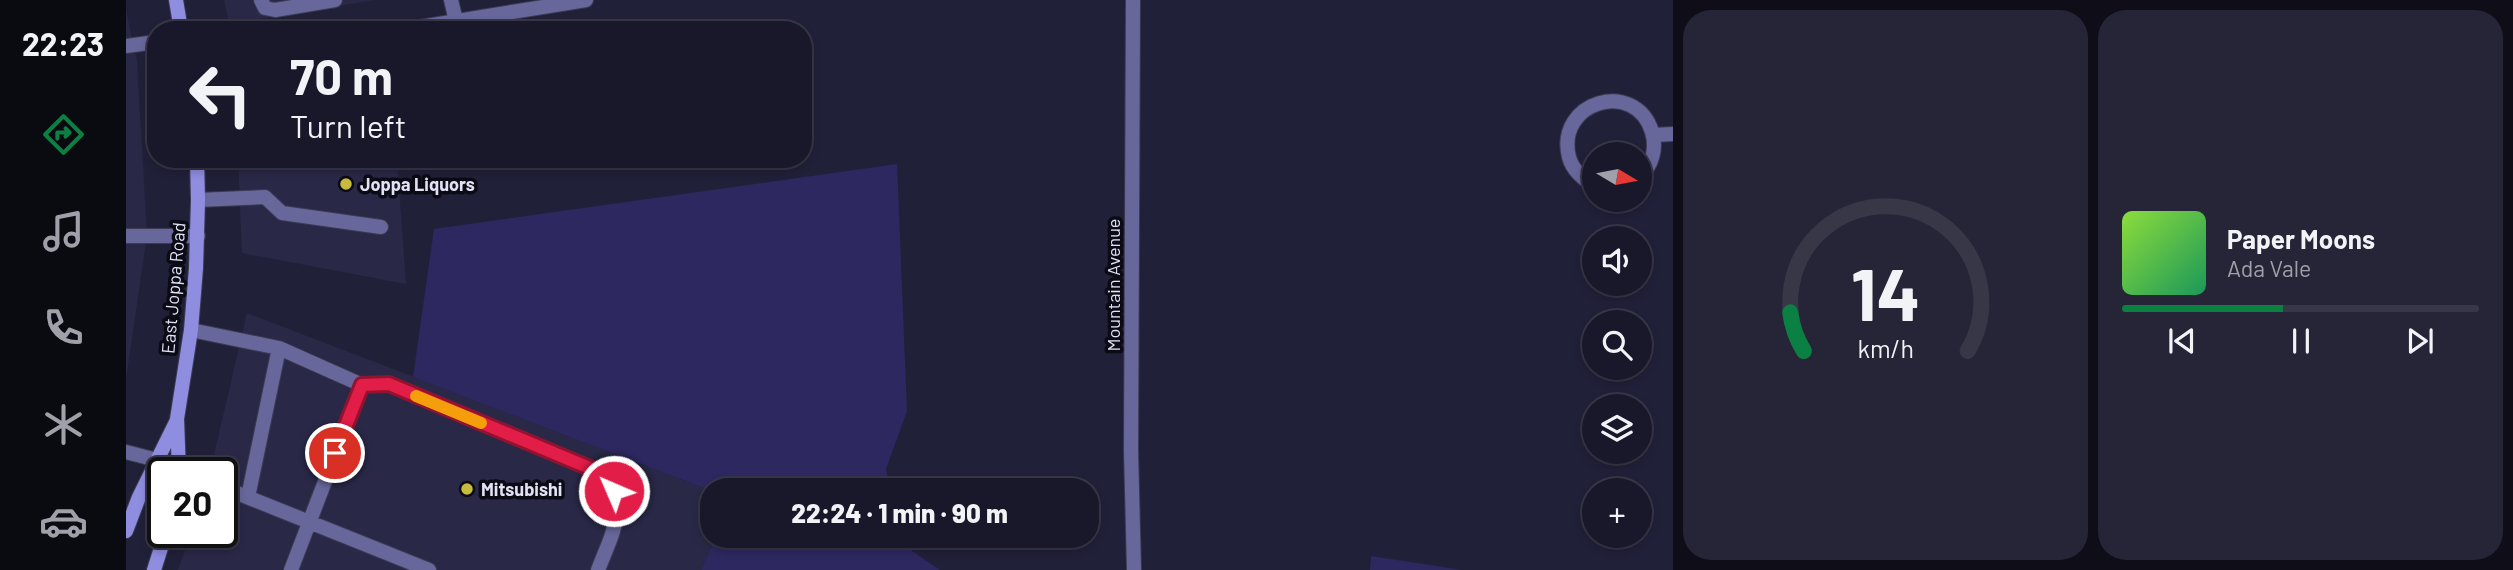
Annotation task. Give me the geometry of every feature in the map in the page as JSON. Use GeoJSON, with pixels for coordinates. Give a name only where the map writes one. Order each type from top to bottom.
{"type":"FeatureCollection","features":[{"type":"Feature","properties":{"kind":"main road"},"geometry":{"type":"LineString","coordinates":[[176,0],[180,21]]}},
{"type":"Feature","properties":{"kind":"main road","name":"East Joppa Road"},"geometry":{"type":"LineString","coordinates":[[181,457],[177,419],[191,330],[198,236],[197,168]]}},
{"type":"Feature","properties":{"kind":"main road","name":"East Joppa Road"},"geometry":{"type":"LineString","coordinates":[[158,457],[177,419]]}},
{"type":"Feature","properties":{"kind":"main road","name":"East Joppa Road"},"geometry":{"type":"LineString","coordinates":[[126,531],[147,483]]}},
{"type":"Feature","properties":{"kind":"main road"},"geometry":{"type":"LineString","coordinates":[[155,570],[161,548]]}},
{"type":"Feature","properties":{"kind":"street"},"geometry":{"type":"LineString","coordinates":[[261,0],[265,8],[275,10],[335,0]]}},
{"type":"Feature","properties":{"kind":"street"},"geometry":{"type":"LineString","coordinates":[[451,0],[456,21],[586,0]]}},
{"type":"Feature","properties":{"kind":"street","name":"Mountain Avenue"},"geometry":{"type":"LineString","coordinates":[[1133,0],[1131,452],[1134,570]]}},
{"type":"Feature","properties":{"kind":"street"},"geometry":{"type":"LineString","coordinates":[[126,46],[147,43]]}},
{"type":"Feature","properties":{"kind":"street"},"geometry":{"type":"LineString","coordinates":[[1582,177],[1570,162],[1567,148],[1569,133],[1575,120],[1585,109],[1598,103],[1612,101],[1627,104],[1639,111],[1649,122],[1654,135],[1652,157]]}},
{"type":"Feature","properties":{"kind":"street"},"geometry":{"type":"LineString","coordinates":[[1654,135],[1673,134]]}},
{"type":"Feature","properties":{"kind":"street"},"geometry":{"type":"LineString","coordinates":[[198,200],[265,197],[282,213],[381,227]]}},
{"type":"Feature","properties":{"kind":"street"},"geometry":{"type":"LineString","coordinates":[[126,236],[198,236]]}},
{"type":"Feature","properties":{"kind":"street"},"geometry":{"type":"LineString","coordinates":[[191,330],[279,348],[362,385],[389,384],[604,474],[614,491],[618,517],[598,570]]}},
{"type":"Feature","properties":{"kind":"street"},"geometry":{"type":"LineString","coordinates":[[248,497],[279,348]]}},
{"type":"Feature","properties":{"kind":"street"},"geometry":{"type":"LineString","coordinates":[[291,570],[362,385]]}},
{"type":"Feature","properties":{"kind":"street"},"geometry":{"type":"LineString","coordinates":[[126,452],[147,457]]}},
{"type":"Feature","properties":{"kind":"street"},"geometry":{"type":"LineString","coordinates":[[238,493],[429,570]]}},
{"type":"Feature","properties":{"kind":"shaded area"},"geometry":{"type":"Polygon","coordinates":[[[224,0],[374,0],[247,21],[228,21],[224,0]]]}},
{"type":"Feature","properties":{"kind":"shaded area"},"geometry":{"type":"Polygon","coordinates":[[[126,10],[137,61],[147,235],[126,379],[126,10]]]}},
{"type":"Feature","properties":{"kind":"shaded area"},"geometry":{"type":"Polygon","coordinates":[[[897,164],[907,411],[886,469],[888,478],[700,478],[700,486],[413,377],[434,229],[897,164]]]}},
{"type":"Feature","properties":{"kind":"shaded area"},"geometry":{"type":"Polygon","coordinates":[[[238,168],[398,168],[406,284],[242,253],[238,168]]]}},
{"type":"Feature","properties":{"kind":"shaded area"},"geometry":{"type":"Polygon","coordinates":[[[247,313],[700,486],[700,548],[711,548],[701,570],[178,570],[186,548],[238,548],[238,457],[213,457],[247,313]]]}},
{"type":"Feature","properties":{"kind":"shaded area"},"geometry":{"type":"Polygon","coordinates":[[[711,548],[908,548],[940,570],[701,570],[711,548]]]}},
{"type":"Feature","properties":{"kind":"shaded area"},"geometry":{"type":"Polygon","coordinates":[[[1371,556],[1462,570],[1370,570],[1371,556]]]}},
{"type":"Feature","properties":{"kind":"slow traffic"},"geometry":{"type":"LineString","coordinates":[[416,396],[481,423]]}},
{"type":"Feature","properties":{"kind":"place","name":"Joppa Liquors"},"geometry":{"type":"Point","coordinates":[346,184]}},
{"type":"Feature","properties":{"kind":"place","name":"Mitsubishi"},"geometry":{"type":"Point","coordinates":[467,489]}},
{"type":"Feature","properties":{"kind":"route"},"geometry":{"type":"LineString","coordinates":[[335,453],[362,385],[389,384],[604,474],[614,491]]}}]}
